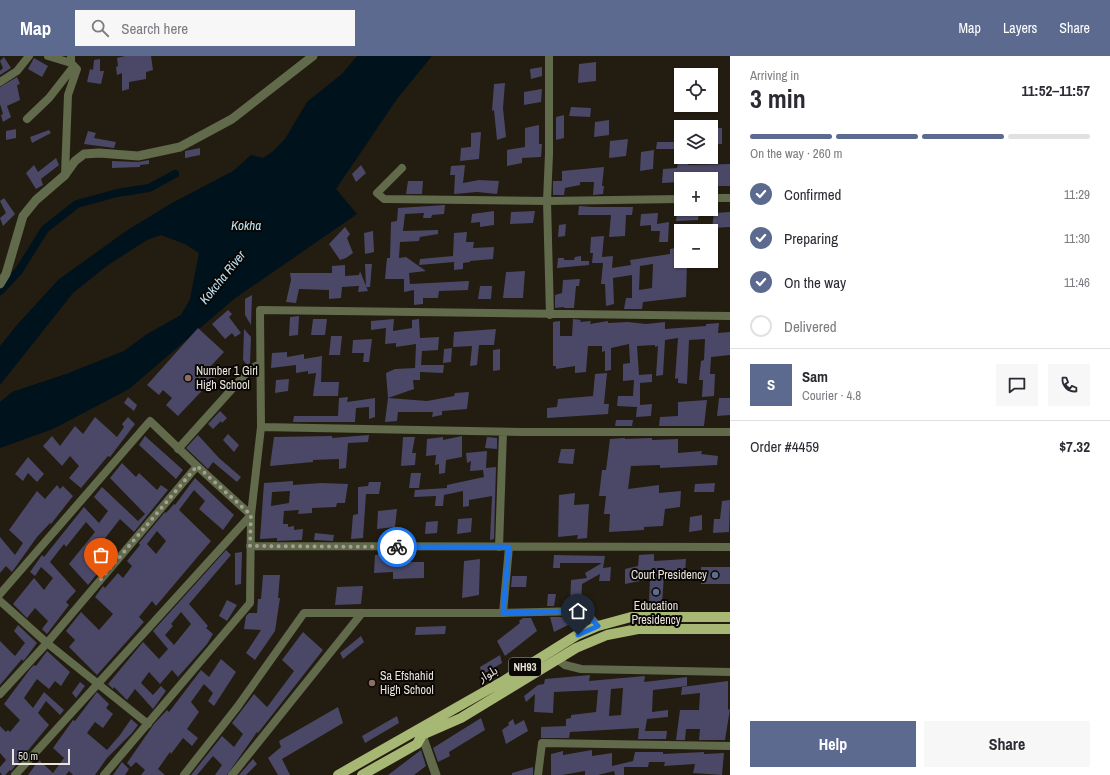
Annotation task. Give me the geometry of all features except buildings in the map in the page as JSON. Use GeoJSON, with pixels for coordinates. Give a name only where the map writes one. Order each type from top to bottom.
{"type":"FeatureCollection","features":[{"type":"Feature","properties":{"kind":"main road","name":"بلوار"},"geometry":{"type":"LineString","coordinates":[[362,775],[417,744],[422,736],[461,718],[578,635],[598,626],[631,618],[730,617]]}},
{"type":"Feature","properties":{"kind":"main road","name":"بلوار"},"geometry":{"type":"LineString","coordinates":[[338,775],[507,684],[576,648],[607,634],[638,629],[730,629]]}},
{"type":"Feature","properties":{"kind":"street"},"geometry":{"type":"LineString","coordinates":[[0,82],[17,72],[29,56]]}},
{"type":"Feature","properties":{"kind":"street"},"geometry":{"type":"LineString","coordinates":[[48,56],[72,62],[77,69],[68,94],[65,175]]}},
{"type":"Feature","properties":{"kind":"street"},"geometry":{"type":"LineString","coordinates":[[0,284],[6,274],[23,216],[36,200],[65,175],[75,161],[84,154],[99,153],[138,156],[180,148],[232,119],[313,56]]}},
{"type":"Feature","properties":{"kind":"street"},"geometry":{"type":"LineString","coordinates":[[549,56],[550,154],[547,201],[550,315]]}},
{"type":"Feature","properties":{"kind":"street"},"geometry":{"type":"LineString","coordinates":[[27,119],[49,98],[72,62]]}},
{"type":"Feature","properties":{"kind":"street"},"geometry":{"type":"LineString","coordinates":[[402,168],[376,193],[384,199],[547,201],[674,199]]}},
{"type":"Feature","properties":{"kind":"street"},"geometry":{"type":"LineString","coordinates":[[718,198],[730,198]]}},
{"type":"Feature","properties":{"kind":"street"},"geometry":{"type":"LineString","coordinates":[[104,775],[250,603],[251,515],[261,427],[260,310],[550,315],[730,316]]}},
{"type":"Feature","properties":{"kind":"street"},"geometry":{"type":"LineString","coordinates":[[178,449],[250,369],[260,364]]}},
{"type":"Feature","properties":{"kind":"street"},"geometry":{"type":"LineString","coordinates":[[0,594],[150,421],[178,449],[251,515]]}},
{"type":"Feature","properties":{"kind":"street"},"geometry":{"type":"LineString","coordinates":[[261,427],[504,432],[730,432]]}},
{"type":"Feature","properties":{"kind":"street"},"geometry":{"type":"LineString","coordinates":[[499,547],[504,432]]}},
{"type":"Feature","properties":{"kind":"street"},"geometry":{"type":"LineString","coordinates":[[0,694],[47,643],[197,466]]}},
{"type":"Feature","properties":{"kind":"street"},"geometry":{"type":"LineString","coordinates":[[15,775],[251,515]]}},
{"type":"Feature","properties":{"kind":"street"},"geometry":{"type":"LineString","coordinates":[[250,546],[730,547]]}},
{"type":"Feature","properties":{"kind":"street"},"geometry":{"type":"LineString","coordinates":[[503,613],[509,547]]}},
{"type":"Feature","properties":{"kind":"street"},"geometry":{"type":"LineString","coordinates":[[0,601],[97,685],[148,724]]}},
{"type":"Feature","properties":{"kind":"street"},"geometry":{"type":"LineString","coordinates":[[184,775],[238,706],[304,613],[503,613],[581,611],[586,613],[598,626]]}},
{"type":"Feature","properties":{"kind":"street"},"geometry":{"type":"LineString","coordinates":[[232,775],[362,613]]}},
{"type":"Feature","properties":{"kind":"street"},"geometry":{"type":"LineString","coordinates":[[557,659],[565,665],[581,669],[730,672]]}},
{"type":"Feature","properties":{"kind":"street"},"geometry":{"type":"LineString","coordinates":[[422,736],[436,775]]}},
{"type":"Feature","properties":{"kind":"street"},"geometry":{"type":"LineString","coordinates":[[538,775],[542,743],[730,746]]}},
{"type":"Feature","properties":{"kind":"water","name":"Kokha"},"geometry":{"type":"Polygon","coordinates":[[[357,56],[432,56],[397,99],[336,189],[357,214],[234,299],[129,389],[53,429],[0,448],[0,402],[12,392],[66,374],[124,351],[147,334],[181,315],[190,299],[199,253],[185,244],[161,235],[147,240],[108,265],[73,293],[0,385],[0,346],[16,326],[58,280],[126,231],[172,203],[233,171],[251,155],[263,158],[272,152],[285,139],[307,102],[343,73],[357,56]]]}},
{"type":"Feature","properties":{"kind":"waterway"},"geometry":{"type":"LineString","coordinates":[[0,291],[18,272],[45,229],[77,204],[117,193],[149,188],[175,174]]}},
{"type":"Feature","properties":{"kind":"way so far"},"geometry":{"type":"LineString","coordinates":[[101,579],[197,466],[251,515],[250,546],[397,547]]}},
{"type":"Feature","properties":{"kind":"place","name":"Number 1 Girl High School"},"geometry":{"type":"Point","coordinates":[188,378]}},
{"type":"Feature","properties":{"kind":"place","name":"Court Presidency"},"geometry":{"type":"Point","coordinates":[715,575]}},
{"type":"Feature","properties":{"kind":"place","name":"Education Presidency"},"geometry":{"type":"Point","coordinates":[656,592]}},
{"type":"Feature","properties":{"kind":"place","name":"Sa Efshahid High School"},"geometry":{"type":"Point","coordinates":[372,683]}},
{"type":"Feature","properties":{"kind":"route"},"geometry":{"type":"LineString","coordinates":[[397,547],[509,547],[503,613],[581,611],[586,613],[598,626],[578,635]]}},
{"type":"Feature","properties":{"kind":"water label","name":"Kokcha River"},"geometry":{"type":"Point","coordinates":[222,277]}}]}
